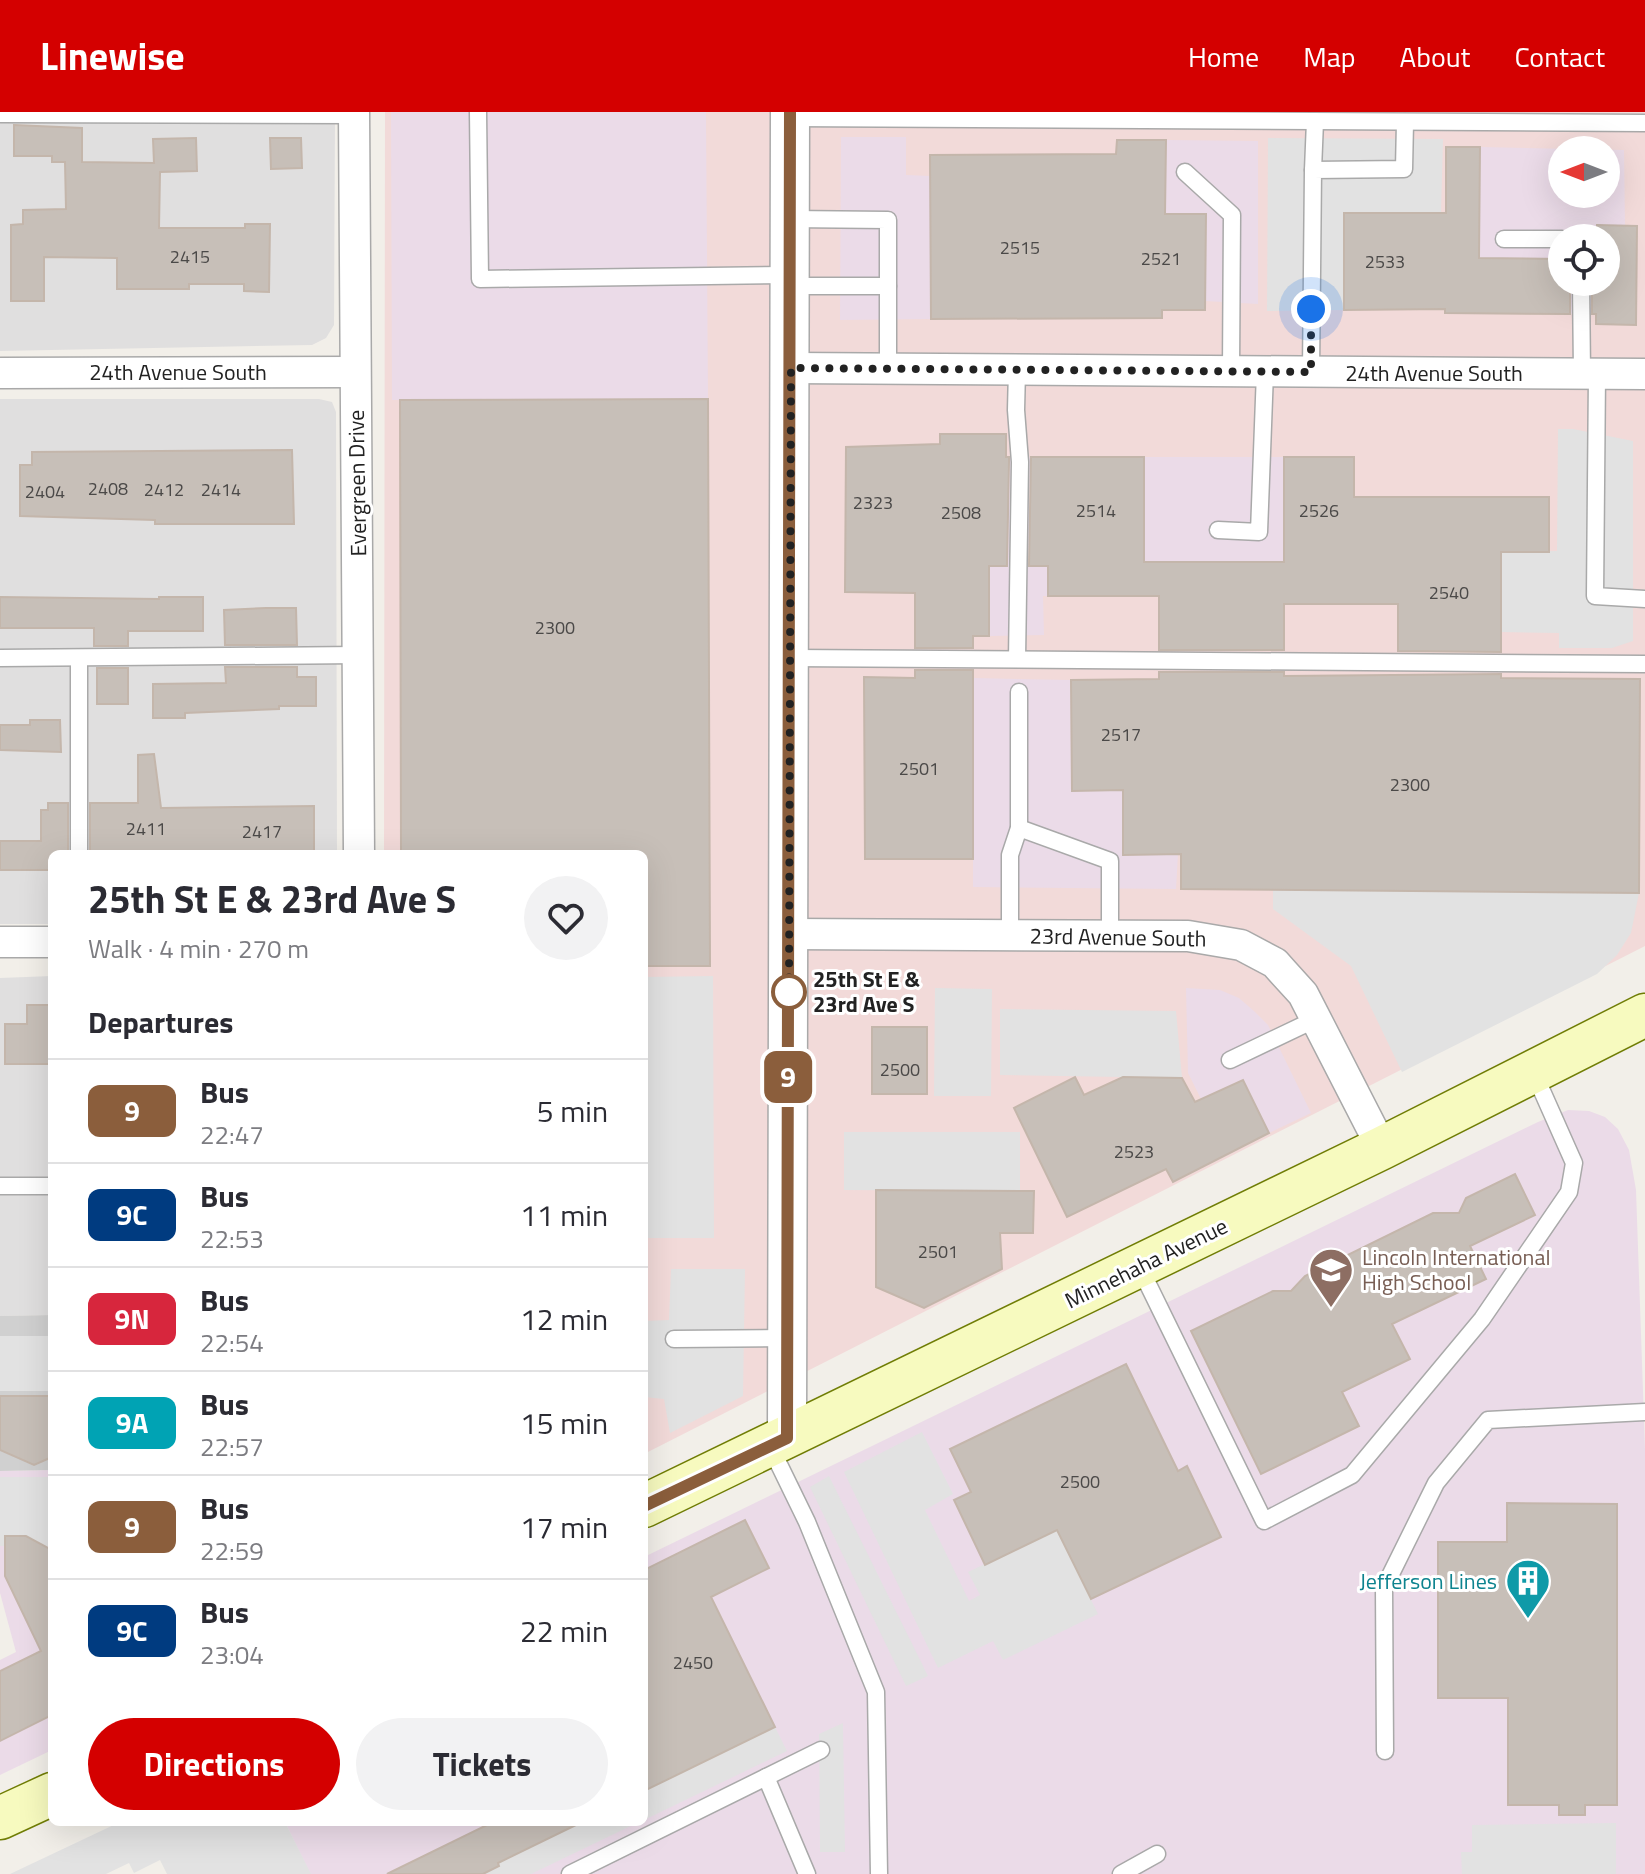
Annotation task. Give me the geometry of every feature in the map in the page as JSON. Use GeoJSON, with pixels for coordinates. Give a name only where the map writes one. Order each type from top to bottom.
{"type":"FeatureCollection","features":[{"type":"Feature","properties":{"kind":"main road","name":"Minnehaha Avenue"},"geometry":{"type":"LineString","coordinates":[[648,1504],[1382,1148],[1645,1015]]}},
{"type":"Feature","properties":{"kind":"main road"},"geometry":{"type":"LineString","coordinates":[[0,1818],[48,1796]]}},
{"type":"Feature","properties":{"kind":"street","name":"Evergreen Drive"},"geometry":{"type":"LineString","coordinates":[[354,114],[359,850]]}},
{"type":"Feature","properties":{"kind":"street"},"geometry":{"type":"LineString","coordinates":[[778,1442],[788,1338],[790,115]]}},
{"type":"Feature","properties":{"kind":"street","name":"24th Avenue South"},"geometry":{"type":"LineString","coordinates":[[791,368],[1645,374]]}},
{"type":"Feature","properties":{"kind":"street","name":"24th Avenue South"},"geometry":{"type":"LineString","coordinates":[[0,373],[355,372]]}},
{"type":"Feature","properties":{"kind":"street","name":"23rd Avenue South"},"geometry":{"type":"LineString","coordinates":[[789,934],[1188,936],[1241,945],[1275,963],[1303,994],[1382,1148]]}},
{"type":"Feature","properties":{"kind":"street"},"geometry":{"type":"LineString","coordinates":[[0,942],[48,942]]}},
{"type":"Feature","properties":{"kind":"lane"},"geometry":{"type":"LineString","coordinates":[[478,112],[480,279],[790,280],[888,286]]}},
{"type":"Feature","properties":{"kind":"lane"},"geometry":{"type":"LineString","coordinates":[[0,114],[354,114]]}},
{"type":"Feature","properties":{"kind":"lane"},"geometry":{"type":"LineString","coordinates":[[790,115],[1645,123]]}},
{"type":"Feature","properties":{"kind":"lane"},"geometry":{"type":"LineString","coordinates":[[1311,372],[1315,121]]}},
{"type":"Feature","properties":{"kind":"lane"},"geometry":{"type":"LineString","coordinates":[[1313,170],[1404,169],[1405,122]]}},
{"type":"Feature","properties":{"kind":"lane"},"geometry":{"type":"LineString","coordinates":[[1185,172],[1232,215],[1231,371]]}},
{"type":"Feature","properties":{"kind":"lane"},"geometry":{"type":"LineString","coordinates":[[790,219],[888,220],[888,369]]}},
{"type":"Feature","properties":{"kind":"lane"},"geometry":{"type":"LineString","coordinates":[[1504,239],[1548,239]]}},
{"type":"Feature","properties":{"kind":"lane"},"geometry":{"type":"LineString","coordinates":[[1582,296],[1589,374],[1595,596],[1645,599]]}},
{"type":"Feature","properties":{"kind":"lane"},"geometry":{"type":"LineString","coordinates":[[1017,370],[1020,462],[1017,659]]}},
{"type":"Feature","properties":{"kind":"lane"},"geometry":{"type":"LineString","coordinates":[[1218,530],[1259,532],[1265,372]]}},
{"type":"Feature","properties":{"kind":"lane"},"geometry":{"type":"LineString","coordinates":[[0,658],[359,655]]}},
{"type":"Feature","properties":{"kind":"lane"},"geometry":{"type":"LineString","coordinates":[[79,658],[79,850]]}},
{"type":"Feature","properties":{"kind":"lane"},"geometry":{"type":"LineString","coordinates":[[791,658],[1645,664]]}},
{"type":"Feature","properties":{"kind":"lane"},"geometry":{"type":"LineString","coordinates":[[1010,935],[1010,855],[1019,828],[1019,692]]}},
{"type":"Feature","properties":{"kind":"lane"},"geometry":{"type":"LineString","coordinates":[[1019,828],[1110,861],[1110,936]]}},
{"type":"Feature","properties":{"kind":"lane"},"geometry":{"type":"LineString","coordinates":[[1230,1060],[1316,1019]]}},
{"type":"Feature","properties":{"kind":"lane"},"geometry":{"type":"LineString","coordinates":[[1139,1266],[1264,1521],[1352,1475],[1482,1319],[1569,1192],[1574,1163],[1533,1071]]}},
{"type":"Feature","properties":{"kind":"lane"},"geometry":{"type":"LineString","coordinates":[[0,1186],[48,1186]]}},
{"type":"Feature","properties":{"kind":"lane"},"geometry":{"type":"LineString","coordinates":[[674,1339],[788,1338]]}},
{"type":"Feature","properties":{"kind":"lane"},"geometry":{"type":"LineString","coordinates":[[1385,1751],[1384,1588],[1436,1483],[1488,1420],[1645,1412]]}},
{"type":"Feature","properties":{"kind":"lane"},"geometry":{"type":"LineString","coordinates":[[778,1442],[876,1692],[879,1874]]}},
{"type":"Feature","properties":{"kind":"lane"},"geometry":{"type":"LineString","coordinates":[[570,1874],[821,1750]]}},
{"type":"Feature","properties":{"kind":"lane"},"geometry":{"type":"LineString","coordinates":[[766,1777],[807,1874]]}},
{"type":"Feature","properties":{"kind":"lane"},"geometry":{"type":"LineString","coordinates":[[1121,1874],[1157,1854]]}},
{"type":"Feature","properties":{"kind":"shaded area"},"geometry":{"type":"Polygon","coordinates":[[[0,112],[335,112],[334,325],[326,338],[312,345],[0,351],[0,112]]]}},
{"type":"Feature","properties":{"kind":"shaded area"},"geometry":{"type":"Polygon","coordinates":[[[385,112],[1645,112],[1645,946],[648,1452],[648,850],[384,850],[385,112]]]}},
{"type":"Feature","properties":{"kind":"shaded area"},"geometry":{"type":"Polygon","coordinates":[[[391,112],[706,112],[708,399],[392,400],[391,112]]]}},
{"type":"Feature","properties":{"kind":"shaded area"},"geometry":{"type":"Polygon","coordinates":[[[841,137],[906,137],[906,175],[930,176],[931,319],[840,320],[841,137]]]}},
{"type":"Feature","properties":{"kind":"shaded area"},"geometry":{"type":"Polygon","coordinates":[[[1268,138],[1443,139],[1441,213],[1344,214],[1344,310],[1267,311],[1268,138]]]}},
{"type":"Feature","properties":{"kind":"shaded area"},"geometry":{"type":"Polygon","coordinates":[[[1166,140],[1258,141],[1258,304],[1205,301],[1206,214],[1166,214],[1166,140]]]}},
{"type":"Feature","properties":{"kind":"shaded area"},"geometry":{"type":"Polygon","coordinates":[[[1480,147],[1548,148],[1548,208],[1620,208],[1620,150],[1624,150],[1625,226],[1548,224],[1548,259],[1479,258],[1480,147]]]}},
{"type":"Feature","properties":{"kind":"shaded area"},"geometry":{"type":"Polygon","coordinates":[[[1556,296],[1597,296],[1596,313],[1556,314],[1556,296]]]}},
{"type":"Feature","properties":{"kind":"shaded area"},"geometry":{"type":"Polygon","coordinates":[[[0,399],[319,399],[332,402],[336,412],[337,850],[48,850],[48,924],[0,924],[0,399]]]}},
{"type":"Feature","properties":{"kind":"shaded area"},"geometry":{"type":"Polygon","coordinates":[[[1558,429],[1633,441],[1633,641],[1612,648],[1559,648],[1559,633],[1501,632],[1501,552],[1557,551],[1558,429]]]}},
{"type":"Feature","properties":{"kind":"shaded area"},"geometry":{"type":"Polygon","coordinates":[[[1047,457],[1048,596],[1043,596],[1044,635],[989,636],[989,566],[1006,566],[1006,458],[1047,457]]]}},
{"type":"Feature","properties":{"kind":"shaded area"},"geometry":{"type":"Polygon","coordinates":[[[1144,457],[1284,457],[1284,562],[1144,563],[1144,457]]]}},
{"type":"Feature","properties":{"kind":"shaded area"},"geometry":{"type":"Polygon","coordinates":[[[973,678],[1071,680],[1072,790],[1123,790],[1123,854],[1178,854],[1176,889],[973,887],[973,678]]]}},
{"type":"Feature","properties":{"kind":"shaded area"},"geometry":{"type":"Polygon","coordinates":[[[1273,890],[1639,893],[1631,933],[1617,955],[1597,974],[1402,1072],[1351,966],[1273,909],[1273,890]]]}},
{"type":"Feature","properties":{"kind":"shaded area"},"geometry":{"type":"Polygon","coordinates":[[[48,976],[48,1315],[0,1316],[0,978],[48,976]]]}},
{"type":"Feature","properties":{"kind":"shaded area"},"geometry":{"type":"Polygon","coordinates":[[[713,976],[714,1238],[648,1238],[648,977],[713,976]]]}},
{"type":"Feature","properties":{"kind":"shaded area"},"geometry":{"type":"Polygon","coordinates":[[[935,988],[992,989],[991,1096],[934,1096],[935,988]]]}},
{"type":"Feature","properties":{"kind":"shaded area"},"geometry":{"type":"Polygon","coordinates":[[[1186,988],[1220,990],[1239,998],[1268,1025],[1311,1113],[1269,1133],[1243,1080],[1201,1099],[1188,1073],[1186,988]]]}},
{"type":"Feature","properties":{"kind":"shaded area"},"geometry":{"type":"Polygon","coordinates":[[[1000,1009],[1176,1011],[1182,1078],[1000,1075],[1000,1009]]]}},
{"type":"Feature","properties":{"kind":"shaded area"},"geometry":{"type":"Polygon","coordinates":[[[1568,1110],[1589,1111],[1605,1117],[1618,1129],[1629,1150],[1636,1190],[1645,1449],[1645,1874],[310,1874],[287,1826],[648,1826],[648,1555],[1568,1110]]]}},
{"type":"Feature","properties":{"kind":"shaded area"},"geometry":{"type":"Polygon","coordinates":[[[844,1132],[1020,1132],[1020,1191],[844,1190],[844,1132]]]}},
{"type":"Feature","properties":{"kind":"shaded area"},"geometry":{"type":"Polygon","coordinates":[[[671,1269],[745,1269],[743,1396],[670,1433],[664,1399],[648,1397],[648,1321],[669,1320],[671,1269]]]}},
{"type":"Feature","properties":{"kind":"shaded area"},"geometry":{"type":"Polygon","coordinates":[[[48,1315],[48,1470],[0,1471],[0,1316],[48,1315]]]}},
{"type":"Feature","properties":{"kind":"shaded area"},"geometry":{"type":"Polygon","coordinates":[[[0,1336],[48,1336],[48,1391],[0,1391],[0,1336]]]}},
{"type":"Feature","properties":{"kind":"shaded area"},"geometry":{"type":"Polygon","coordinates":[[[922,1432],[953,1494],[925,1510],[969,1601],[980,1595],[968,1572],[1057,1530],[1098,1614],[1003,1660],[993,1641],[938,1668],[844,1472],[922,1432]]]}},
{"type":"Feature","properties":{"kind":"shaded area"},"geometry":{"type":"Polygon","coordinates":[[[48,1470],[48,1752],[0,1775],[0,1660],[16,1652],[0,1593],[0,1471],[48,1470]]]}},
{"type":"Feature","properties":{"kind":"shaded area"},"geometry":{"type":"Polygon","coordinates":[[[829,1476],[928,1676],[906,1686],[810,1487],[829,1476]]]}},
{"type":"Feature","properties":{"kind":"shaded area"},"geometry":{"type":"Polygon","coordinates":[[[0,1477],[48,1477],[48,1546],[26,1536],[6,1536],[5,1546],[0,1546],[0,1477]]]}},
{"type":"Feature","properties":{"kind":"shaded area"},"geometry":{"type":"Polygon","coordinates":[[[843,1723],[845,1852],[820,1852],[819,1734],[843,1723]]]}},
{"type":"Feature","properties":{"kind":"shaded area"},"geometry":{"type":"Polygon","coordinates":[[[775,1727],[787,1751],[648,1818],[648,1789],[775,1727]]]}},
{"type":"Feature","properties":{"kind":"shaded area"},"geometry":{"type":"Polygon","coordinates":[[[1616,1823],[1616,1874],[1462,1874],[1461,1852],[1472,1852],[1472,1825],[1616,1823]]]}},
{"type":"Feature","properties":{"kind":"shaded area"},"geometry":{"type":"Polygon","coordinates":[[[112,1826],[287,1826],[311,1874],[167,1874],[160,1860],[134,1873],[129,1863],[106,1874],[10,1874],[112,1826]]]}},
{"type":"Feature","properties":{"kind":"shaded area"},"geometry":{"type":"Polygon","coordinates":[[[574,1826],[631,1826],[531,1874],[483,1874],[498,1863],[574,1826]]]}},
{"type":"Feature","properties":{"kind":"building"},"geometry":{"type":"Polygon","coordinates":[[[14,125],[82,128],[82,162],[154,163],[153,139],[196,138],[197,171],[160,172],[159,228],[245,228],[245,224],[270,224],[269,292],[244,291],[244,284],[189,284],[189,289],[117,289],[117,258],[44,257],[44,301],[11,301],[11,225],[23,224],[23,210],[66,209],[65,162],[52,162],[52,156],[14,156],[14,125]]]}},
{"type":"Feature","properties":{"kind":"building"},"geometry":{"type":"Polygon","coordinates":[[[270,138],[301,138],[302,168],[271,169],[270,138]]]}},
{"type":"Feature","properties":{"kind":"building"},"geometry":{"type":"Polygon","coordinates":[[[1117,140],[1166,140],[1165,214],[1206,214],[1205,310],[1162,310],[1162,318],[931,319],[930,155],[1116,154],[1117,140]]]}},
{"type":"Feature","properties":{"kind":"building"},"geometry":{"type":"Polygon","coordinates":[[[1446,147],[1480,147],[1479,258],[1548,259],[1548,296],[1570,296],[1570,314],[1445,313],[1445,309],[1344,310],[1344,213],[1446,213],[1446,147]]]}},
{"type":"Feature","properties":{"kind":"building"},"geometry":{"type":"Polygon","coordinates":[[[1620,226],[1637,226],[1636,325],[1596,324],[1596,314],[1592,314],[1592,296],[1620,296],[1620,226]]]}},
{"type":"Feature","properties":{"kind":"building"},"geometry":{"type":"Polygon","coordinates":[[[708,399],[710,966],[648,966],[648,850],[401,850],[400,400],[708,399]]]}},
{"type":"Feature","properties":{"kind":"building"},"geometry":{"type":"Polygon","coordinates":[[[940,434],[1006,434],[1006,457],[1009,457],[1007,566],[989,566],[989,636],[973,636],[973,648],[915,648],[915,593],[845,592],[846,447],[940,444],[940,434]]]}},
{"type":"Feature","properties":{"kind":"building"},"geometry":{"type":"Polygon","coordinates":[[[292,450],[294,524],[155,524],[155,520],[20,516],[20,465],[32,465],[32,452],[292,450]]]}},
{"type":"Feature","properties":{"kind":"building"},"geometry":{"type":"Polygon","coordinates":[[[1031,457],[1144,457],[1144,562],[1284,562],[1284,457],[1354,457],[1354,497],[1549,497],[1549,552],[1501,552],[1501,652],[1398,651],[1398,604],[1284,604],[1284,650],[1159,650],[1159,596],[1048,596],[1048,566],[1029,566],[1031,457]]]}},
{"type":"Feature","properties":{"kind":"building"},"geometry":{"type":"Polygon","coordinates":[[[0,597],[203,597],[203,631],[128,631],[128,646],[94,646],[94,628],[0,628],[0,597]]]}},
{"type":"Feature","properties":{"kind":"building"},"geometry":{"type":"Polygon","coordinates":[[[296,608],[297,645],[225,645],[224,610],[296,608]]]}},
{"type":"Feature","properties":{"kind":"building"},"geometry":{"type":"Polygon","coordinates":[[[225,667],[297,667],[297,677],[316,677],[316,706],[279,706],[279,709],[185,713],[185,718],[153,718],[153,684],[226,683],[225,667]]]}},
{"type":"Feature","properties":{"kind":"building"},"geometry":{"type":"Polygon","coordinates":[[[97,668],[128,668],[128,704],[97,704],[97,668]]]}},
{"type":"Feature","properties":{"kind":"building"},"geometry":{"type":"Polygon","coordinates":[[[915,670],[973,670],[973,859],[865,859],[864,677],[915,678],[915,670]]]}},
{"type":"Feature","properties":{"kind":"building"},"geometry":{"type":"Polygon","coordinates":[[[1159,672],[1284,672],[1284,676],[1501,674],[1501,678],[1640,679],[1639,893],[1181,889],[1181,854],[1123,855],[1123,790],[1072,791],[1071,680],[1159,679],[1159,672]]]}},
{"type":"Feature","properties":{"kind":"building"},"geometry":{"type":"Polygon","coordinates":[[[30,720],[60,720],[61,752],[0,750],[0,725],[30,725],[30,720]]]}},
{"type":"Feature","properties":{"kind":"building"},"geometry":{"type":"Polygon","coordinates":[[[154,754],[161,808],[314,806],[314,850],[90,850],[90,803],[138,803],[138,755],[154,754]]]}},
{"type":"Feature","properties":{"kind":"building"},"geometry":{"type":"Polygon","coordinates":[[[48,803],[68,803],[68,850],[48,850],[48,870],[0,870],[0,841],[41,841],[41,810],[48,810],[48,803]]]}},
{"type":"Feature","properties":{"kind":"building"},"geometry":{"type":"Polygon","coordinates":[[[27,1005],[48,1005],[48,1064],[5,1064],[5,1024],[27,1024],[27,1005]]]}},
{"type":"Feature","properties":{"kind":"building"},"geometry":{"type":"Polygon","coordinates":[[[872,1027],[927,1027],[927,1094],[872,1094],[872,1027]]]}},
{"type":"Feature","properties":{"kind":"building"},"geometry":{"type":"Polygon","coordinates":[[[1075,1077],[1084,1095],[1123,1077],[1182,1078],[1195,1102],[1243,1080],[1269,1133],[1173,1182],[1166,1169],[1067,1217],[1014,1108],[1075,1077]]]}},
{"type":"Feature","properties":{"kind":"building","name":"Lincoln International High School"},"geometry":{"type":"Polygon","coordinates":[[[1515,1174],[1535,1215],[1470,1246],[1486,1279],[1392,1324],[1410,1359],[1342,1392],[1359,1426],[1261,1474],[1191,1331],[1273,1291],[1291,1291],[1305,1276],[1433,1213],[1459,1213],[1466,1198],[1515,1174]]]}},
{"type":"Feature","properties":{"kind":"building"},"geometry":{"type":"Polygon","coordinates":[[[876,1190],[1034,1191],[1033,1233],[1000,1233],[1002,1269],[924,1308],[876,1287],[876,1190]]]}},
{"type":"Feature","properties":{"kind":"building"},"geometry":{"type":"Polygon","coordinates":[[[1126,1364],[1178,1471],[1187,1466],[1221,1537],[1091,1599],[1057,1530],[985,1565],[954,1500],[971,1492],[950,1449],[1126,1364]]]}},
{"type":"Feature","properties":{"kind":"building"},"geometry":{"type":"Polygon","coordinates":[[[0,1396],[48,1396],[48,1459],[34,1465],[0,1450],[0,1396]]]}},
{"type":"Feature","properties":{"kind":"building","name":"Jefferson Lines"},"geometry":{"type":"Polygon","coordinates":[[[1507,1503],[1617,1504],[1617,1805],[1585,1805],[1585,1815],[1559,1815],[1559,1805],[1508,1805],[1508,1698],[1438,1698],[1438,1542],[1507,1542],[1507,1503]]]}},
{"type":"Feature","properties":{"kind":"building"},"geometry":{"type":"Polygon","coordinates":[[[745,1520],[769,1568],[711,1597],[775,1727],[648,1789],[648,1568],[745,1520]]]}},
{"type":"Feature","properties":{"kind":"building"},"geometry":{"type":"Polygon","coordinates":[[[5,1536],[26,1536],[48,1548],[48,1717],[0,1741],[0,1671],[41,1651],[5,1576],[5,1536]]]}},
{"type":"Feature","properties":{"kind":"building"},"geometry":{"type":"Polygon","coordinates":[[[485,1826],[574,1826],[498,1863],[499,1866],[483,1874],[387,1874],[485,1826]]]}},
{"type":"Feature","properties":{"kind":"bus line","name":"9"},"geometry":{"type":"LineString","coordinates":[[648,1504],[787,1438],[790,112]]}},
{"type":"Feature","properties":{"kind":"place","name":"25th St E & 23rd Ave S"},"geometry":{"type":"Point","coordinates":[789,992]}},
{"type":"Feature","properties":{"kind":"place","name":"Lincoln International High School"},"geometry":{"type":"Point","coordinates":[1331,1309]}},
{"type":"Feature","properties":{"kind":"place","name":"Jefferson Lines"},"geometry":{"type":"Point","coordinates":[1528,1620]}},
{"type":"Feature","properties":{"kind":"route"},"geometry":{"type":"LineString","coordinates":[[789,992],[791,368],[1311,372],[1311,309]]}}]}
